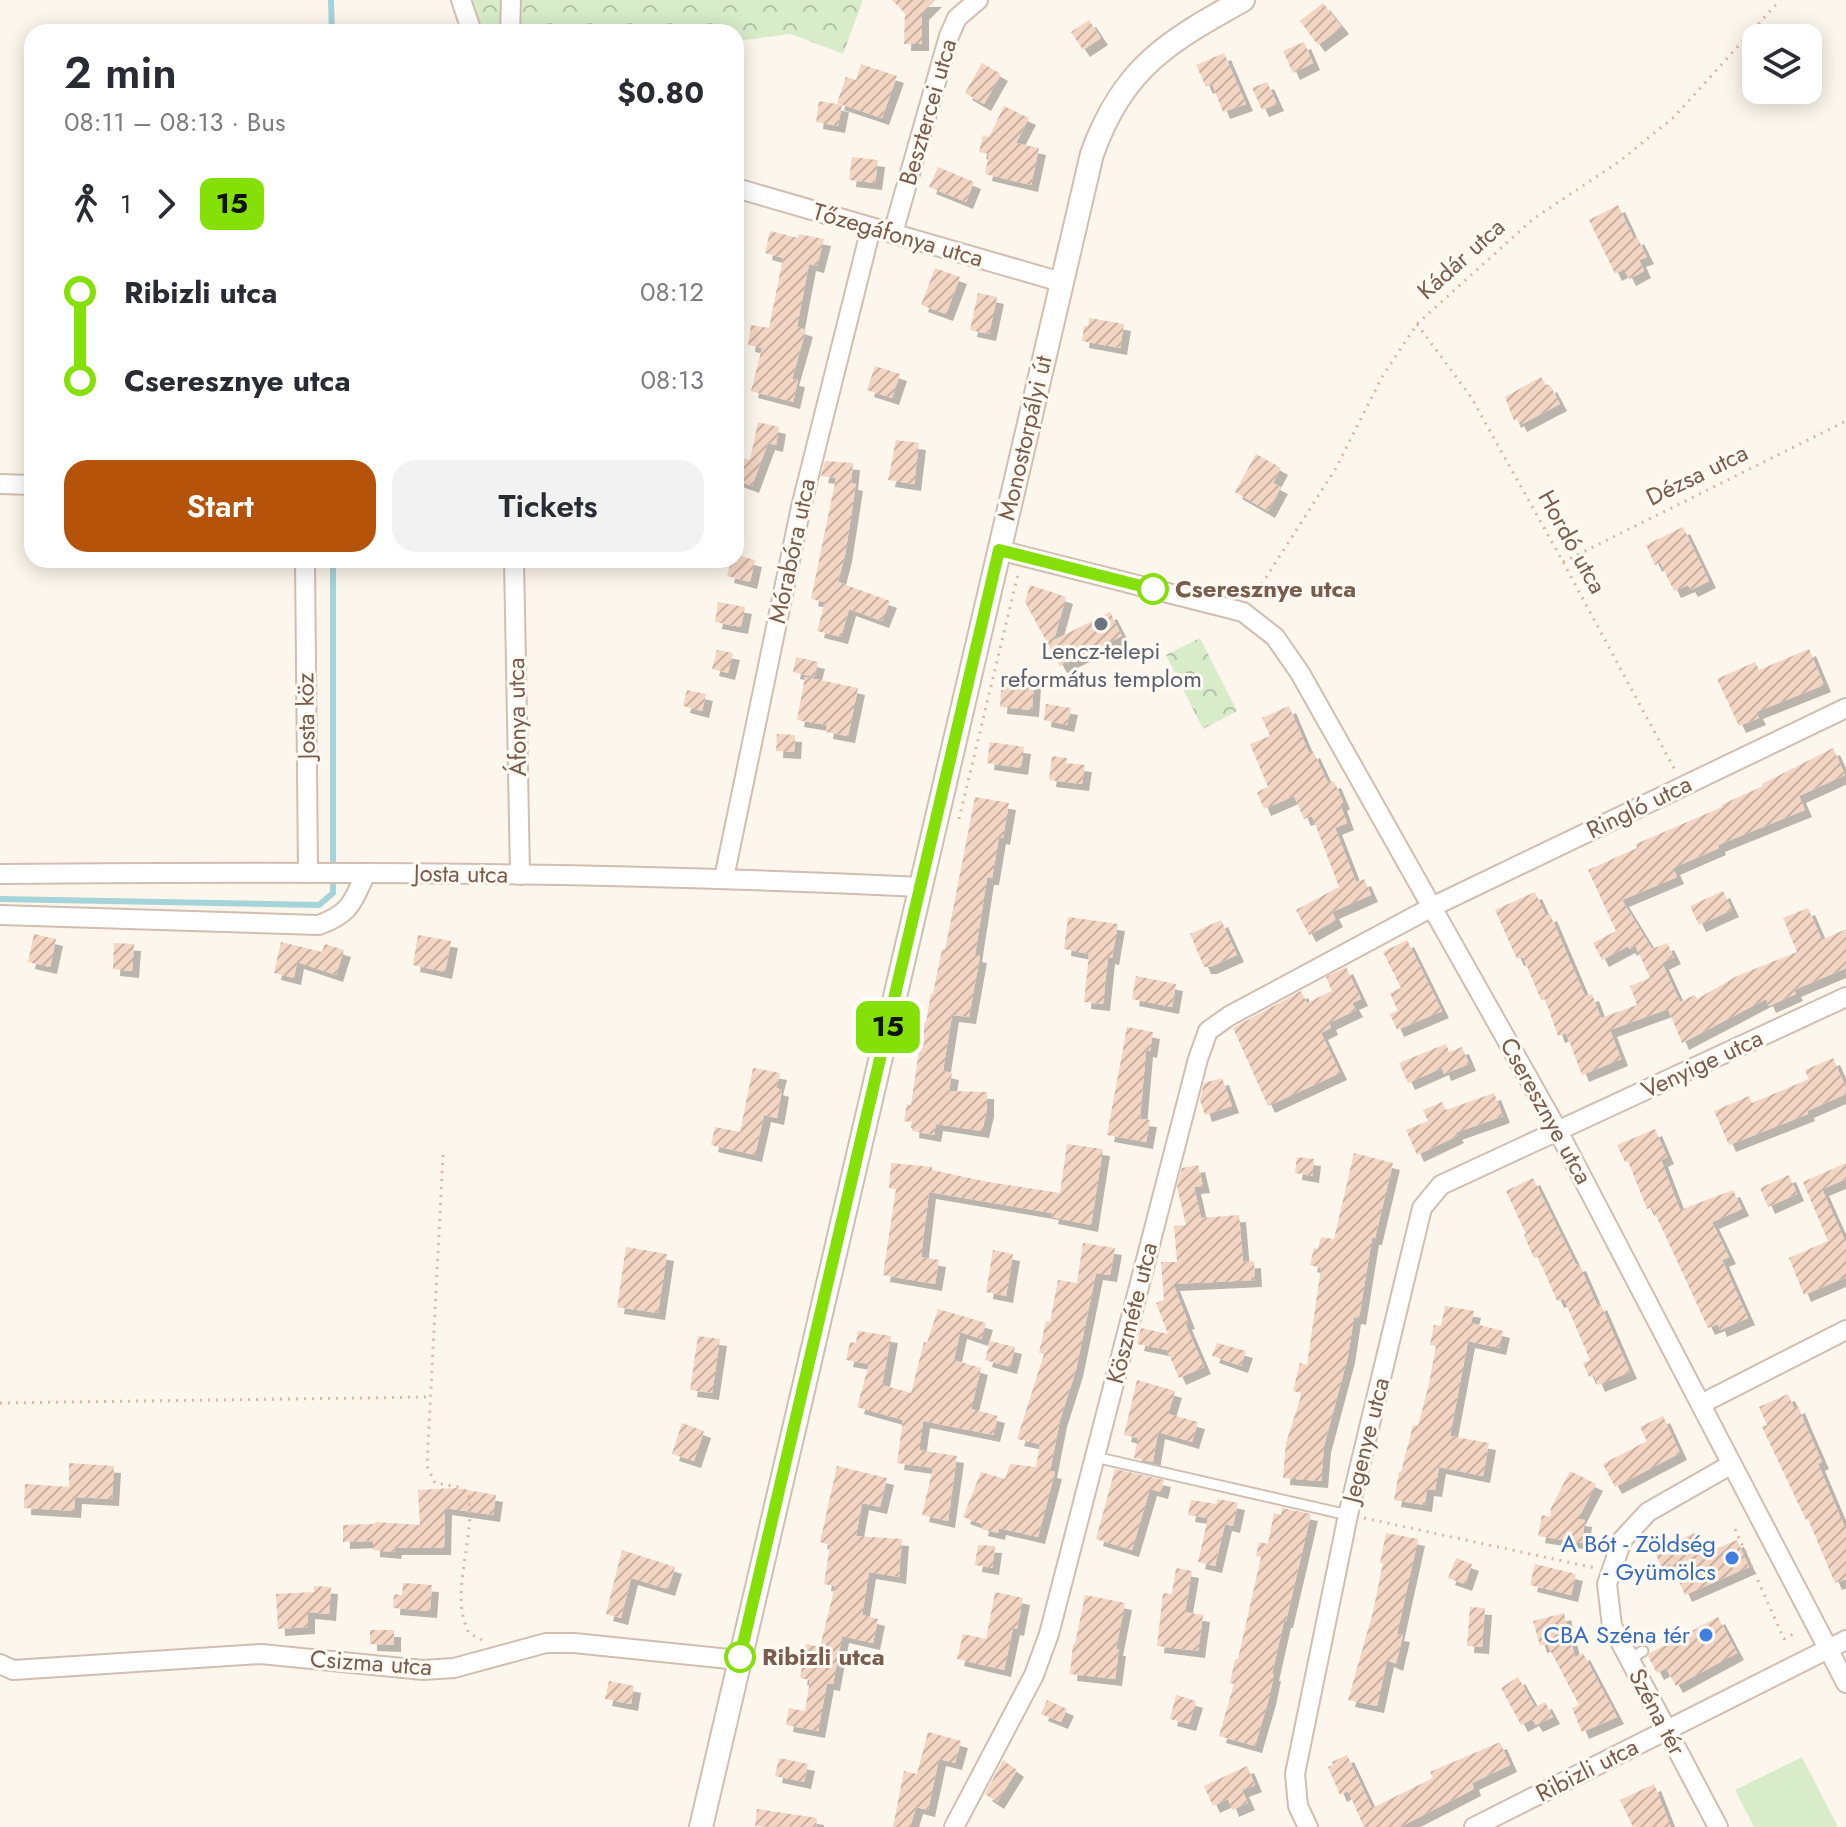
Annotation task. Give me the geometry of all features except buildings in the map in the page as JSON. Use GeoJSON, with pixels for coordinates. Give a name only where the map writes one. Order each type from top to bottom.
{"type":"FeatureCollection","features":[{"type":"Feature","properties":{"kind":"street"},"geometry":{"type":"LineString","coordinates":[[461,0],[469,24]]}},
{"type":"Feature","properties":{"kind":"street"},"geometry":{"type":"LineString","coordinates":[[510,24],[511,0]]}},
{"type":"Feature","properties":{"kind":"street","name":"Besztercei utca"},"geometry":{"type":"LineString","coordinates":[[893,233],[949,36],[957,18],[978,0]]}},
{"type":"Feature","properties":{"kind":"street","name":"Monostorpályi út"},"geometry":{"type":"LineString","coordinates":[[701,1827],[1092,154],[1116,101],[1135,75],[1183,33],[1243,0]]}},
{"type":"Feature","properties":{"kind":"street","name":"Tőzegáfonya utca"},"geometry":{"type":"LineString","coordinates":[[744,190],[1061,282]]}},
{"type":"Feature","properties":{"kind":"street","name":"Mórabóra utca"},"geometry":{"type":"LineString","coordinates":[[724,878],[801,507],[871,228]]}},
{"type":"Feature","properties":{"kind":"street"},"geometry":{"type":"LineString","coordinates":[[0,484],[24,485]]}},
{"type":"Feature","properties":{"kind":"street","name":"Cseresznye utca"},"geometry":{"type":"LineString","coordinates":[[999,550],[1243,612],[1275,637],[1300,673],[1558,1131],[1815,1622],[1838,1644],[1846,1683]]}},
{"type":"Feature","properties":{"kind":"street","name":"Josta köz"},"geometry":{"type":"LineString","coordinates":[[305,568],[316,873]]}},
{"type":"Feature","properties":{"kind":"street","name":"Áfonya utca"},"geometry":{"type":"LineString","coordinates":[[514,568],[520,875]]}},
{"type":"Feature","properties":{"kind":"street","name":"Ringló utca"},"geometry":{"type":"LineString","coordinates":[[1432,907],[1846,708]]}},
{"type":"Feature","properties":{"kind":"street"},"geometry":{"type":"LineString","coordinates":[[0,915],[319,925],[340,917],[353,901],[366,873]]}},
{"type":"Feature","properties":{"kind":"street","name":"Josta utca"},"geometry":{"type":"LineString","coordinates":[[0,874],[520,875],[724,878],[921,887]]}},
{"type":"Feature","properties":{"kind":"street","name":"Köszméte utca"},"geometry":{"type":"LineString","coordinates":[[954,1827],[1039,1662],[1049,1634],[1198,1059],[1208,1031],[1229,1016],[1432,907]]}},
{"type":"Feature","properties":{"kind":"street","name":"Venyige utca"},"geometry":{"type":"LineString","coordinates":[[1558,1131],[1846,997]]}},
{"type":"Feature","properties":{"kind":"street","name":"Jegenye utca"},"geometry":{"type":"LineString","coordinates":[[1308,1827],[1298,1806],[1295,1774],[1348,1515],[1422,1208],[1441,1185],[1558,1131]]}},
{"type":"Feature","properties":{"kind":"street"},"geometry":{"type":"LineString","coordinates":[[1701,1404],[1846,1330]]}},
{"type":"Feature","properties":{"kind":"street","name":"Széna tér"},"geometry":{"type":"LineString","coordinates":[[1718,1827],[1667,1730],[1636,1655],[1612,1626],[1607,1584],[1622,1540],[1648,1512],[1732,1464]]}},
{"type":"Feature","properties":{"kind":"street","name":"Csizma utca"},"geometry":{"type":"LineString","coordinates":[[0,1664],[13,1670],[261,1654],[423,1670],[454,1668],[546,1643],[574,1643],[739,1660]]}},
{"type":"Feature","properties":{"kind":"street","name":"Ribizli utca"},"geometry":{"type":"LineString","coordinates":[[1474,1827],[1838,1644]]}},
{"type":"Feature","properties":{"kind":"lane"},"geometry":{"type":"LineString","coordinates":[[1095,1457],[1348,1515]]}},
{"type":"Feature","properties":{"kind":"path","name":"Kádár utca"},"geometry":{"type":"LineString","coordinates":[[1243,612],[1336,468],[1382,377],[1417,324],[1533,219],[1620,161],[1674,117],[1780,0]]}},
{"type":"Feature","properties":{"kind":"path","name":"Hordó utca"},"geometry":{"type":"LineString","coordinates":[[1417,324],[1471,397],[1683,786]]}},
{"type":"Feature","properties":{"kind":"path","name":"Dézsa utca"},"geometry":{"type":"LineString","coordinates":[[1563,562],[1846,421]]}},
{"type":"Feature","properties":{"kind":"path"},"geometry":{"type":"LineString","coordinates":[[443,1155],[427,1466],[435,1483],[460,1487],[468,1493],[470,1504],[461,1608],[464,1624],[469,1633],[481,1640],[516,1651]]}},
{"type":"Feature","properties":{"kind":"path"},"geometry":{"type":"LineString","coordinates":[[0,1403],[431,1397]]}},
{"type":"Feature","properties":{"kind":"path"},"geometry":{"type":"LineString","coordinates":[[1348,1515],[1611,1571]]}},
{"type":"Feature","properties":{"kind":"path"},"geometry":{"type":"LineString","coordinates":[[1735,1529],[1784,1639],[1815,1622]]}},
{"type":"Feature","properties":{"kind":"green space"},"geometry":{"type":"Polygon","coordinates":[[[466,0],[863,0],[843,54],[791,34],[744,40],[744,24],[474,24],[466,0]]]}},
{"type":"Feature","properties":{"kind":"green space"},"geometry":{"type":"Polygon","coordinates":[[[1200,638],[1237,711],[1203,729],[1166,655],[1200,638]]]}},
{"type":"Feature","properties":{"kind":"green space"},"geometry":{"type":"Polygon","coordinates":[[[1802,1757],[1838,1827],[1754,1827],[1735,1790],[1802,1757]]]}},
{"type":"Feature","properties":{"kind":"waterway"},"geometry":{"type":"LineString","coordinates":[[331,0],[332,24]]}},
{"type":"Feature","properties":{"kind":"waterway"},"geometry":{"type":"LineString","coordinates":[[0,899],[319,905],[333,893],[333,568]]}},
{"type":"Feature","properties":{"kind":"bus line","name":"15"},"geometry":{"type":"LineString","coordinates":[[740,1657],[999,550],[1153,589]]}},
{"type":"Feature","properties":{"kind":"place","name":"Cseresznye utca"},"geometry":{"type":"Point","coordinates":[1153,589]}},
{"type":"Feature","properties":{"kind":"place","name":"Lencz-telepi református templom"},"geometry":{"type":"Point","coordinates":[1101,624]}},
{"type":"Feature","properties":{"kind":"place","name":"A Bót - Zöldség - Gyümölcs"},"geometry":{"type":"Point","coordinates":[1732,1558]}},
{"type":"Feature","properties":{"kind":"place","name":"CBA Széna tér"},"geometry":{"type":"Point","coordinates":[1706,1635]}},
{"type":"Feature","properties":{"kind":"place","name":"Ribizli utca"},"geometry":{"type":"Point","coordinates":[740,1657]}}]}
